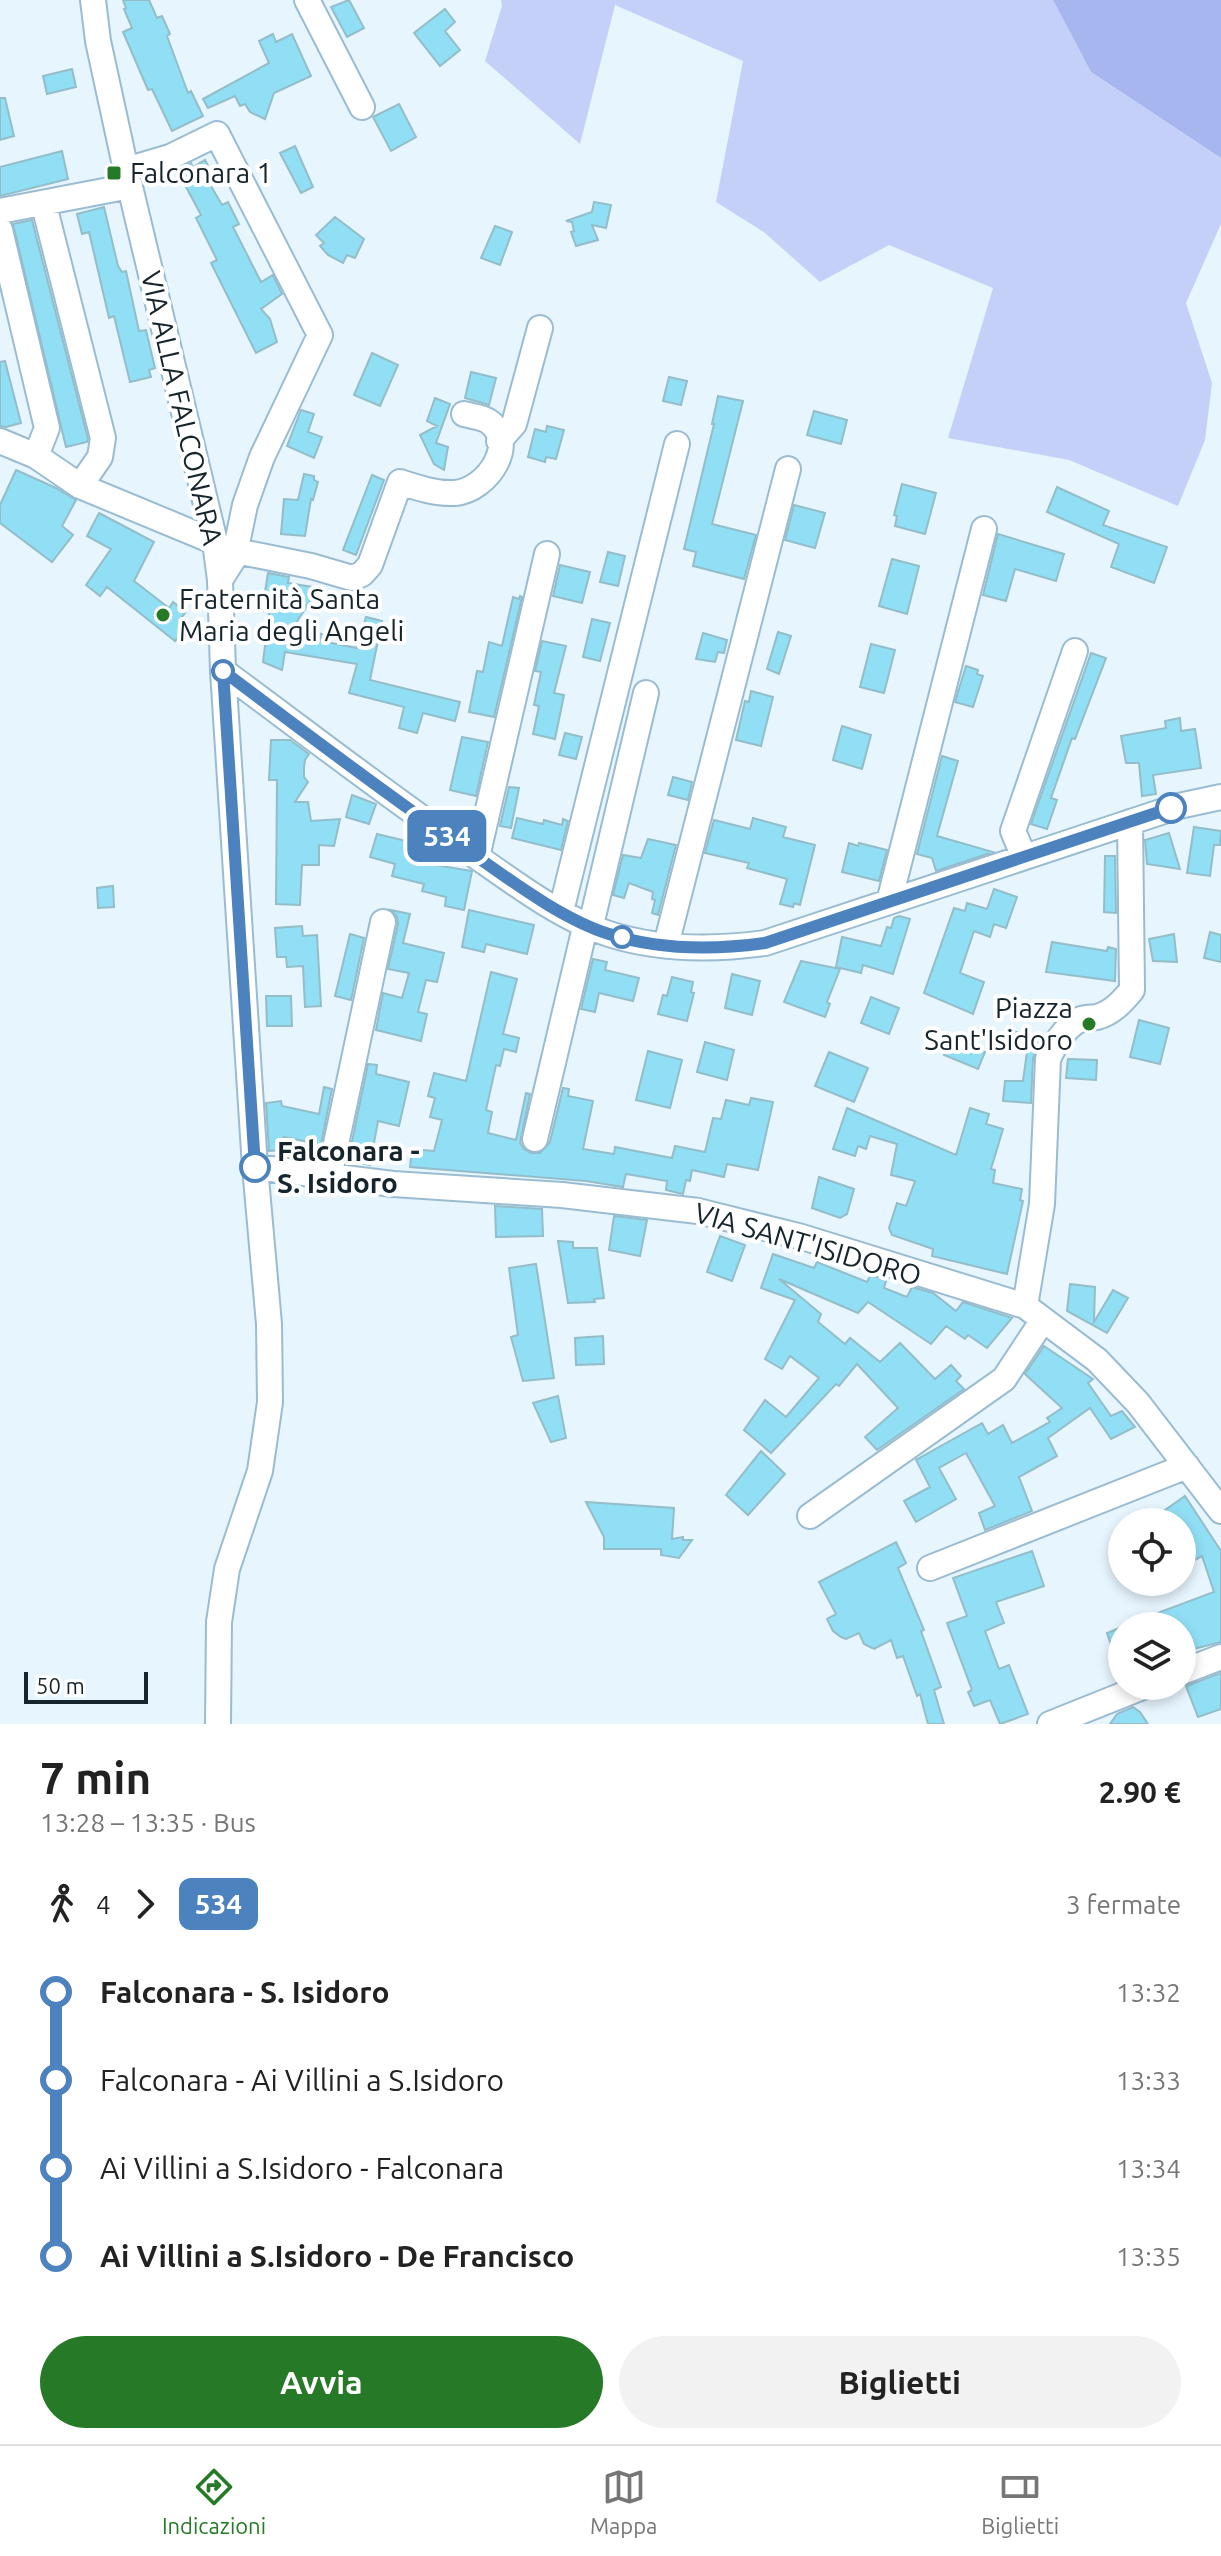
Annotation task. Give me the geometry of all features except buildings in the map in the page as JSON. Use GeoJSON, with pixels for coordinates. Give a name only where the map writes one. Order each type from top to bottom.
{"type":"FeatureCollection","features":[{"type":"Feature","properties":{"kind":"street","name":"VIA ALLA FALCONARA"},"geometry":{"type":"LineString","coordinates":[[93,0],[98,41],[128,178],[226,546],[234,558],[220,580],[223,671],[255,1167],[269,1324],[270,1402],[260,1471],[227,1569],[219,1622],[218,1724]]}},
{"type":"Feature","properties":{"kind":"street"},"geometry":{"type":"LineString","coordinates":[[307,0],[362,107]]}},
{"type":"Feature","properties":{"kind":"street"},"geometry":{"type":"LineString","coordinates":[[0,211],[128,178],[217,134],[320,335],[262,457],[226,546]]}},
{"type":"Feature","properties":{"kind":"street"},"geometry":{"type":"LineString","coordinates":[[47,217],[103,438],[100,457],[80,486]]}},
{"type":"Feature","properties":{"kind":"street"},"geometry":{"type":"LineString","coordinates":[[0,230],[47,428],[39,449]]}},
{"type":"Feature","properties":{"kind":"street"},"geometry":{"type":"LineString","coordinates":[[0,296],[39,449],[80,486],[226,546],[352,578],[362,574],[370,565],[400,482],[438,492],[457,493],[482,482],[497,464],[499,441],[494,427],[487,419],[464,414]]}},
{"type":"Feature","properties":{"kind":"street"},"geometry":{"type":"LineString","coordinates":[[499,441],[514,424],[540,328]]}},
{"type":"Feature","properties":{"kind":"street"},"geometry":{"type":"LineString","coordinates":[[0,441],[39,449]]}},
{"type":"Feature","properties":{"kind":"street"},"geometry":{"type":"LineString","coordinates":[[561,911],[677,444]]}},
{"type":"Feature","properties":{"kind":"street"},"geometry":{"type":"LineString","coordinates":[[666,945],[788,469]]}},
{"type":"Feature","properties":{"kind":"street"},"geometry":{"type":"LineString","coordinates":[[889,902],[984,529]]}},
{"type":"Feature","properties":{"kind":"street"},"geometry":{"type":"LineString","coordinates":[[477,857],[547,554]]}},
{"type":"Feature","properties":{"kind":"street"},"geometry":{"type":"LineString","coordinates":[[1024,857],[1013,831],[1075,651]]}},
{"type":"Feature","properties":{"kind":"street"},"geometry":{"type":"LineString","coordinates":[[223,671],[477,857],[561,911],[607,933],[666,945],[726,948],[765,943],[1179,806],[1221,797]]}},
{"type":"Feature","properties":{"kind":"street"},"geometry":{"type":"LineString","coordinates":[[535,1139],[646,693]]}},
{"type":"Feature","properties":{"kind":"street"},"geometry":{"type":"LineString","coordinates":[[810,1516],[1004,1379],[1034,1313],[1048,1059],[1056,1041],[1071,1026],[1081,1018],[1098,1016],[1117,1007],[1132,990],[1130,822]]}},
{"type":"Feature","properties":{"kind":"street"},"geometry":{"type":"LineString","coordinates":[[329,1177],[383,922]]}},
{"type":"Feature","properties":{"kind":"street","name":"VIA SANT'ISIDORO"},"geometry":{"type":"LineString","coordinates":[[255,1167],[393,1184],[562,1195],[698,1211],[802,1237],[1034,1313],[1097,1360],[1138,1403],[1221,1511]]}},
{"type":"Feature","properties":{"kind":"street"},"geometry":{"type":"LineString","coordinates":[[930,1568],[1187,1466]]}},
{"type":"Feature","properties":{"kind":"street"},"geometry":{"type":"LineString","coordinates":[[1196,1667],[1221,1657]]}},
{"type":"Feature","properties":{"kind":"street"},"geometry":{"type":"LineString","coordinates":[[1050,1724],[1110,1700]]}},
{"type":"Feature","properties":{"kind":"shaded area"},"geometry":{"type":"Polygon","coordinates":[[[501,0],[1053,0],[1091,72],[1221,158],[1221,224],[1186,303],[1212,383],[1205,440],[1178,506],[1069,460],[948,438],[993,288],[889,245],[820,282],[765,233],[716,202],[743,61],[615,5],[580,144],[485,61],[502,6],[501,0]]]}},
{"type":"Feature","properties":{"kind":"shaded area"},"geometry":{"type":"Polygon","coordinates":[[[1053,0],[1221,0],[1221,158],[1091,72],[1053,0]]]}},
{"type":"Feature","properties":{"kind":"bus line","name":"534"},"geometry":{"type":"LineString","coordinates":[[255,1167],[223,671],[426,822],[516,884],[561,911],[607,933],[657,945],[726,948],[765,943],[1171,808]]}},
{"type":"Feature","properties":{"kind":"place","name":"Falconara 1"},"geometry":{"type":"Point","coordinates":[114,173]}},
{"type":"Feature","properties":{"kind":"place","name":"Fraternità Santa Maria degli Angeli"},"geometry":{"type":"Point","coordinates":[163,615]}},
{"type":"Feature","properties":{"kind":"place","name":"Piazza Sant'Isidoro"},"geometry":{"type":"Point","coordinates":[1089,1024]}},
{"type":"Feature","properties":{"kind":"place","name":"Falconara - S. Isidoro"},"geometry":{"type":"Point","coordinates":[255,1167]}}]}
